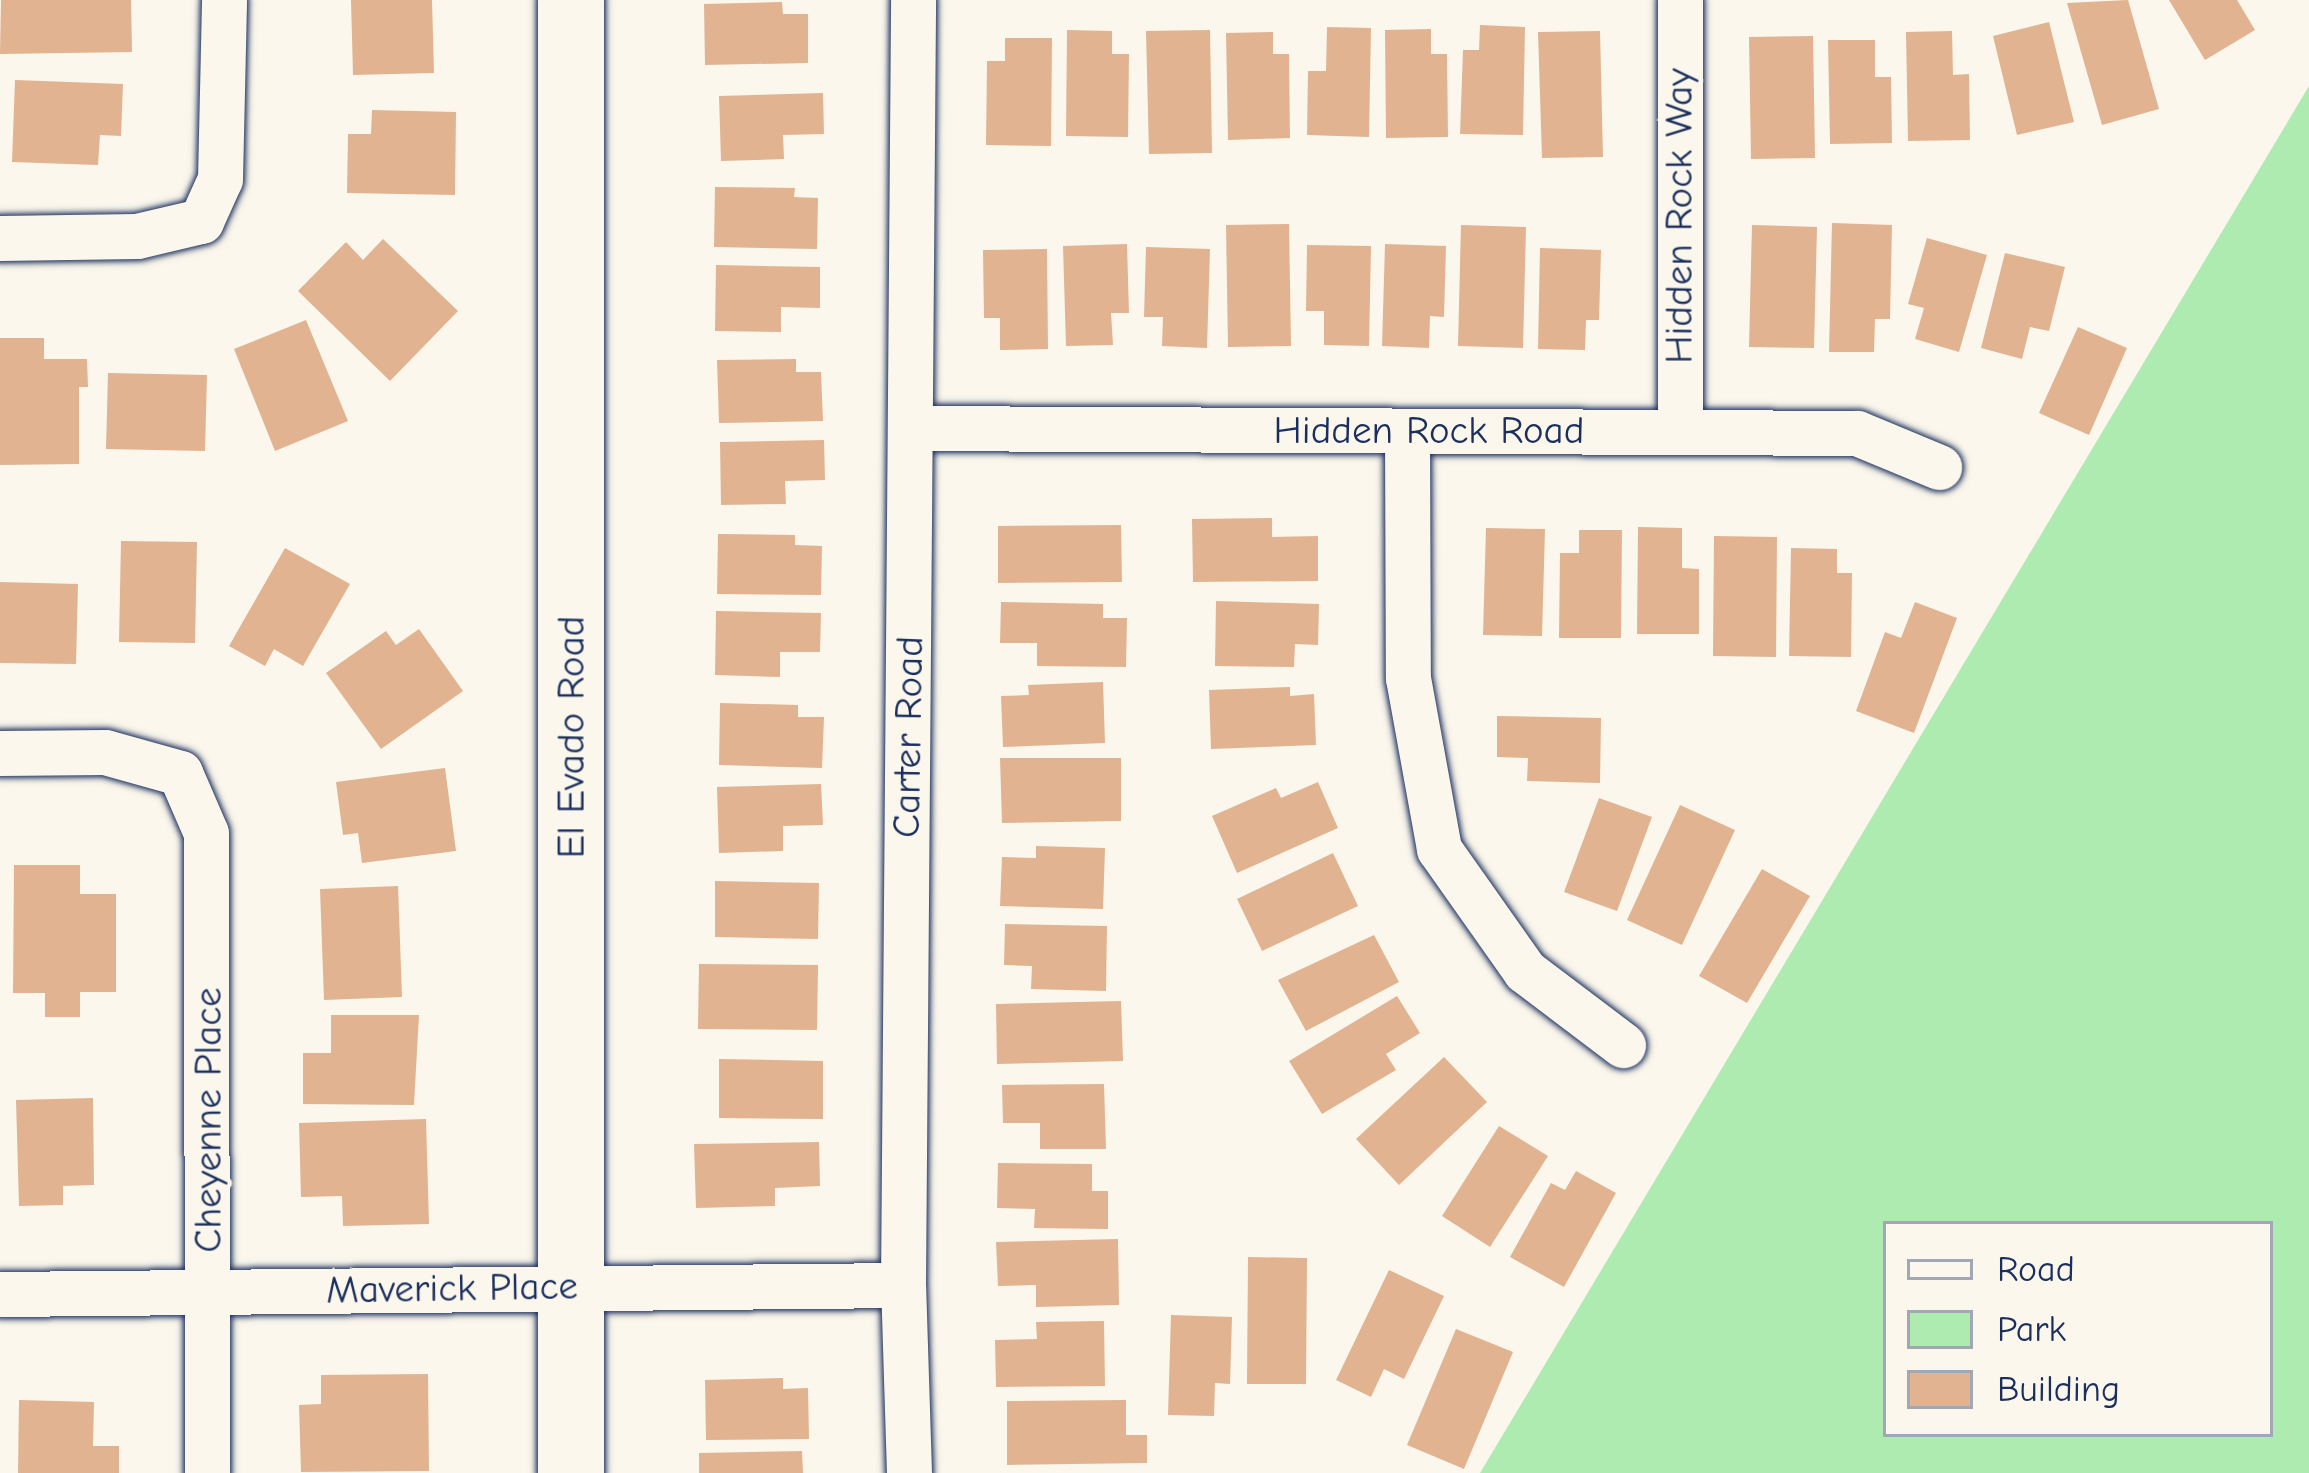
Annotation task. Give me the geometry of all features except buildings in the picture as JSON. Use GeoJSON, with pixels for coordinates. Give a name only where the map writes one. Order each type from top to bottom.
{"type":"FeatureCollection","features":[{"type":"Feature","properties":{"kind":"main road","name":"El Evado Road"},"geometry":{"type":"LineString","coordinates":[[571,0],[571,1473]]}},
{"type":"Feature","properties":{"kind":"street"},"geometry":{"type":"LineString","coordinates":[[0,238],[137,236],[201,220],[220,179],[224,0]]}},
{"type":"Feature","properties":{"kind":"street","name":"Carter Road"},"geometry":{"type":"LineString","coordinates":[[910,1473],[904,1285],[913,0]]}},
{"type":"Feature","properties":{"kind":"street","name":"Hidden Rock Way"},"geometry":{"type":"LineString","coordinates":[[1680,0],[1680,432]]}},
{"type":"Feature","properties":{"kind":"street","name":"Hidden Rock Road"},"geometry":{"type":"LineString","coordinates":[[912,428],[1857,433],[1939,467]]}},
{"type":"Feature","properties":{"kind":"street"},"geometry":{"type":"LineString","coordinates":[[1407,430],[1408,678],[1439,848],[1525,970],[1623,1045]]}},
{"type":"Feature","properties":{"kind":"street","name":"Cheyenne Place"},"geometry":{"type":"LineString","coordinates":[[0,753],[105,752],[180,773],[206,833],[207,1473]]}},
{"type":"Feature","properties":{"kind":"street","name":"Maverick Place"},"geometry":{"type":"LineString","coordinates":[[0,1294],[904,1285]]}},
{"type":"Feature","properties":{"kind":"green space"},"geometry":{"type":"Polygon","coordinates":[[[2309,86],[2309,1473],[1480,1473],[2309,86]]]}}]}
